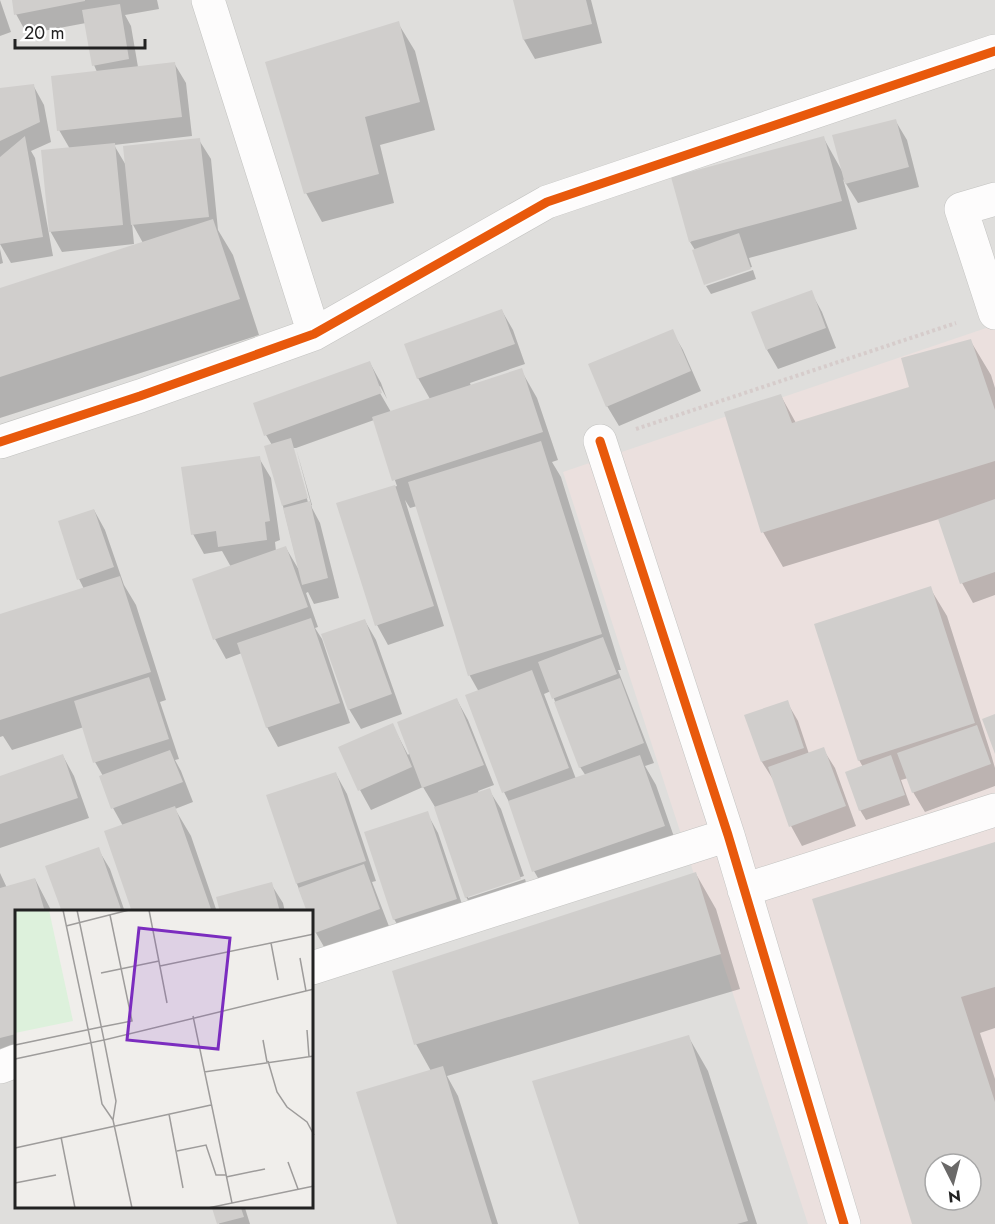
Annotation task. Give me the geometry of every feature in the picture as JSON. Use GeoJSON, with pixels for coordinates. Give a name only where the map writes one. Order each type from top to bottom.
{"type":"FeatureCollection","features":[{"type":"Feature","properties":{"kind":"street"},"geometry":{"type":"LineString","coordinates":[[208,0],[314,334]]}},
{"type":"Feature","properties":{"kind":"street"},"geometry":{"type":"LineString","coordinates":[[0,442],[140,396],[314,334],[547,202],[995,51]]}},
{"type":"Feature","properties":{"kind":"street"},"geometry":{"type":"LineString","coordinates":[[994,312],[961,209],[995,199]]}},
{"type":"Feature","properties":{"kind":"street"},"geometry":{"type":"LineString","coordinates":[[600,441],[728,835],[844,1224]]}},
{"type":"Feature","properties":{"kind":"street"},"geometry":{"type":"LineString","coordinates":[[744,890],[995,810]]}},
{"type":"Feature","properties":{"kind":"street"},"geometry":{"type":"LineString","coordinates":[[314,967],[728,835]]}},
{"type":"Feature","properties":{"kind":"street"},"geometry":{"type":"LineString","coordinates":[[0,1067],[15,1061]]}},
{"type":"Feature","properties":{"kind":"path"},"geometry":{"type":"LineString","coordinates":[[600,441],[994,312]]}},
{"type":"Feature","properties":{"kind":"shaded area"},"geometry":{"type":"Polygon","coordinates":[[[0,0],[995,0],[995,1224],[0,1224],[0,0]]]}},
{"type":"Feature","properties":{"kind":"shaded area"},"geometry":{"type":"Polygon","coordinates":[[[995,325],[995,1224],[808,1224],[563,472],[995,325]]]}},
{"type":"Feature","properties":{"kind":"building"},"geometry":{"type":"Polygon","coordinates":[[[12,0],[85,0],[85,1],[14,15],[12,0]]]}},
{"type":"Feature","properties":{"kind":"building"},"geometry":{"type":"Polygon","coordinates":[[[513,0],[586,0],[592,24],[523,40],[513,0]]]}},
{"type":"Feature","properties":{"kind":"building"},"geometry":{"type":"Polygon","coordinates":[[[120,4],[129,59],[92,66],[82,10],[120,4]]]}},
{"type":"Feature","properties":{"kind":"building"},"geometry":{"type":"Polygon","coordinates":[[[399,21],[420,102],[365,117],[379,174],[304,194],[265,62],[399,21]]]}},
{"type":"Feature","properties":{"kind":"building"},"geometry":{"type":"Polygon","coordinates":[[[175,62],[182,117],[57,131],[51,76],[175,62]]]}},
{"type":"Feature","properties":{"kind":"building"},"geometry":{"type":"Polygon","coordinates":[[[34,84],[40,122],[0,141],[0,88],[34,84]]]}},
{"type":"Feature","properties":{"kind":"building"},"geometry":{"type":"Polygon","coordinates":[[[896,119],[909,167],[845,184],[832,135],[896,119]]]}},
{"type":"Feature","properties":{"kind":"building"},"geometry":{"type":"Polygon","coordinates":[[[25,136],[43,237],[0,244],[0,157],[25,136]]]}},
{"type":"Feature","properties":{"kind":"building"},"geometry":{"type":"Polygon","coordinates":[[[824,136],[842,201],[689,242],[671,177],[824,136]]]}},
{"type":"Feature","properties":{"kind":"building"},"geometry":{"type":"Polygon","coordinates":[[[200,138],[209,217],[131,225],[123,146],[200,138]]]}},
{"type":"Feature","properties":{"kind":"building"},"geometry":{"type":"Polygon","coordinates":[[[115,143],[123,225],[49,232],[41,150],[115,143]]]}},
{"type":"Feature","properties":{"kind":"building"},"geometry":{"type":"Polygon","coordinates":[[[213,219],[240,299],[0,377],[0,288],[213,219]]]}},
{"type":"Feature","properties":{"kind":"building"},"geometry":{"type":"Polygon","coordinates":[[[739,233],[751,269],[704,285],[692,250],[739,233]]]}},
{"type":"Feature","properties":{"kind":"building"},"geometry":{"type":"Polygon","coordinates":[[[812,290],[826,328],[766,350],[751,312],[812,290]]]}},
{"type":"Feature","properties":{"kind":"building"},"geometry":{"type":"Polygon","coordinates":[[[502,309],[515,344],[417,379],[404,344],[502,309]]]}},
{"type":"Feature","properties":{"kind":"building"},"geometry":{"type":"Polygon","coordinates":[[[673,329],[691,371],[606,407],[588,364],[673,329]]]}},
{"type":"Feature","properties":{"kind":"building"},"geometry":{"type":"Polygon","coordinates":[[[971,339],[995,410],[995,461],[761,533],[724,412],[781,394],[792,423],[909,387],[901,358],[971,339]]]}},
{"type":"Feature","properties":{"kind":"building"},"geometry":{"type":"Polygon","coordinates":[[[370,361],[382,393],[264,436],[253,403],[370,361]]]}},
{"type":"Feature","properties":{"kind":"building"},"geometry":{"type":"Polygon","coordinates":[[[522,368],[543,432],[392,481],[372,417],[522,368]]]}},
{"type":"Feature","properties":{"kind":"building"},"geometry":{"type":"Polygon","coordinates":[[[291,438],[308,498],[282,506],[264,446],[291,438]]]}},
{"type":"Feature","properties":{"kind":"building"},"geometry":{"type":"Polygon","coordinates":[[[541,441],[602,634],[468,676],[408,482],[541,441]]]}},
{"type":"Feature","properties":{"kind":"building"},"geometry":{"type":"Polygon","coordinates":[[[260,456],[270,521],[265,522],[267,540],[218,547],[216,531],[191,535],[181,467],[260,456]]]}},
{"type":"Feature","properties":{"kind":"building"},"geometry":{"type":"Polygon","coordinates":[[[395,485],[434,606],[375,626],[336,503],[395,485]]]}},
{"type":"Feature","properties":{"kind":"building"},"geometry":{"type":"Polygon","coordinates":[[[995,499],[995,572],[960,584],[938,519],[995,499]]]}},
{"type":"Feature","properties":{"kind":"building"},"geometry":{"type":"Polygon","coordinates":[[[310,501],[328,578],[302,585],[283,508],[310,501]]]}},
{"type":"Feature","properties":{"kind":"building"},"geometry":{"type":"Polygon","coordinates":[[[94,509],[114,567],[77,580],[58,521],[94,509]]]}},
{"type":"Feature","properties":{"kind":"building"},"geometry":{"type":"Polygon","coordinates":[[[286,546],[308,607],[213,640],[192,579],[286,546]]]}},
{"type":"Feature","properties":{"kind":"building"},"geometry":{"type":"Polygon","coordinates":[[[120,576],[151,672],[0,720],[0,614],[120,576]]]}},
{"type":"Feature","properties":{"kind":"building"},"geometry":{"type":"Polygon","coordinates":[[[931,586],[975,723],[858,761],[814,624],[931,586]]]}},
{"type":"Feature","properties":{"kind":"building"},"geometry":{"type":"Polygon","coordinates":[[[311,618],[340,703],[266,728],[237,643],[311,618]]]}},
{"type":"Feature","properties":{"kind":"building"},"geometry":{"type":"Polygon","coordinates":[[[365,619],[392,694],[348,710],[321,634],[365,619]]]}},
{"type":"Feature","properties":{"kind":"building"},"geometry":{"type":"Polygon","coordinates":[[[603,637],[617,674],[552,699],[538,662],[603,637]]]}},
{"type":"Feature","properties":{"kind":"building"},"geometry":{"type":"Polygon","coordinates":[[[532,670],[569,768],[502,793],[465,695],[532,670]]]}},
{"type":"Feature","properties":{"kind":"building"},"geometry":{"type":"Polygon","coordinates":[[[149,677],[169,739],[93,763],[74,701],[149,677]]]}},
{"type":"Feature","properties":{"kind":"building"},"geometry":{"type":"Polygon","coordinates":[[[620,678],[644,743],[579,768],[554,702],[620,678]]]}},
{"type":"Feature","properties":{"kind":"building"},"geometry":{"type":"Polygon","coordinates":[[[457,698],[484,765],[422,788],[397,722],[457,698]]]}},
{"type":"Feature","properties":{"kind":"building"},"geometry":{"type":"Polygon","coordinates":[[[788,700],[804,748],[761,762],[744,715],[788,700]]]}},
{"type":"Feature","properties":{"kind":"building"},"geometry":{"type":"Polygon","coordinates":[[[995,714],[995,754],[982,719],[995,714]]]}},
{"type":"Feature","properties":{"kind":"building"},"geometry":{"type":"Polygon","coordinates":[[[393,723],[412,767],[358,791],[338,747],[393,723]]]}},
{"type":"Feature","properties":{"kind":"building"},"geometry":{"type":"Polygon","coordinates":[[[977,725],[991,764],[912,793],[897,753],[977,725]]]}},
{"type":"Feature","properties":{"kind":"building"},"geometry":{"type":"Polygon","coordinates":[[[824,747],[846,806],[789,827],[768,767],[824,747]]]}},
{"type":"Feature","properties":{"kind":"building"},"geometry":{"type":"Polygon","coordinates":[[[170,750],[183,782],[111,809],[99,776],[170,750]]]}},
{"type":"Feature","properties":{"kind":"building"},"geometry":{"type":"Polygon","coordinates":[[[63,754],[78,798],[0,824],[0,776],[63,754]]]}},
{"type":"Feature","properties":{"kind":"building"},"geometry":{"type":"Polygon","coordinates":[[[640,755],[665,826],[532,872],[508,801],[640,755]]]}},
{"type":"Feature","properties":{"kind":"building"},"geometry":{"type":"Polygon","coordinates":[[[891,755],[905,795],[859,811],[845,772],[891,755]]]}},
{"type":"Feature","properties":{"kind":"building"},"geometry":{"type":"Polygon","coordinates":[[[336,772],[366,861],[296,884],[266,795],[336,772]]]}},
{"type":"Feature","properties":{"kind":"building"},"geometry":{"type":"Polygon","coordinates":[[[490,788],[521,879],[465,898],[434,807],[490,788]]]}},
{"type":"Feature","properties":{"kind":"building"},"geometry":{"type":"Polygon","coordinates":[[[175,806],[211,910],[131,910],[104,831],[175,806]]]}},
{"type":"Feature","properties":{"kind":"building"},"geometry":{"type":"Polygon","coordinates":[[[428,811],[457,899],[393,920],[364,832],[428,811]]]}},
{"type":"Feature","properties":{"kind":"building"},"geometry":{"type":"Polygon","coordinates":[[[995,842],[995,987],[961,997],[995,1102],[995,1224],[912,1224],[812,899],[995,842]]]}},
{"type":"Feature","properties":{"kind":"building"},"geometry":{"type":"Polygon","coordinates":[[[99,847],[121,910],[61,910],[45,866],[99,847]]]}},
{"type":"Feature","properties":{"kind":"building"},"geometry":{"type":"Polygon","coordinates":[[[364,864],[380,909],[315,933],[314,910],[306,910],[298,888],[364,864]]]}},
{"type":"Feature","properties":{"kind":"building"},"geometry":{"type":"Polygon","coordinates":[[[696,872],[721,954],[414,1045],[392,971],[696,872]]]}},
{"type":"Feature","properties":{"kind":"building"},"geometry":{"type":"Polygon","coordinates":[[[35,878],[44,910],[15,910],[15,1034],[0,1038],[0,888],[35,878]]]}},
{"type":"Feature","properties":{"kind":"building"},"geometry":{"type":"Polygon","coordinates":[[[272,882],[279,910],[219,910],[216,897],[272,882]]]}},
{"type":"Feature","properties":{"kind":"building"},"geometry":{"type":"Polygon","coordinates":[[[689,1035],[748,1221],[737,1224],[579,1224],[532,1081],[689,1035]]]}},
{"type":"Feature","properties":{"kind":"building"},"geometry":{"type":"Polygon","coordinates":[[[443,1066],[492,1224],[397,1224],[356,1092],[443,1066]]]}},
{"type":"Feature","properties":{"kind":"building"},"geometry":{"type":"Polygon","coordinates":[[[212,1209],[241,1209],[244,1217],[217,1224],[212,1209]]]}},
{"type":"Feature","properties":{"kind":"cycle path"},"geometry":{"type":"LineString","coordinates":[[0,442],[140,396],[314,334],[547,202],[995,51]]}},
{"type":"Feature","properties":{"kind":"cycle path"},"geometry":{"type":"LineString","coordinates":[[600,441],[728,835],[844,1224]]}}]}
